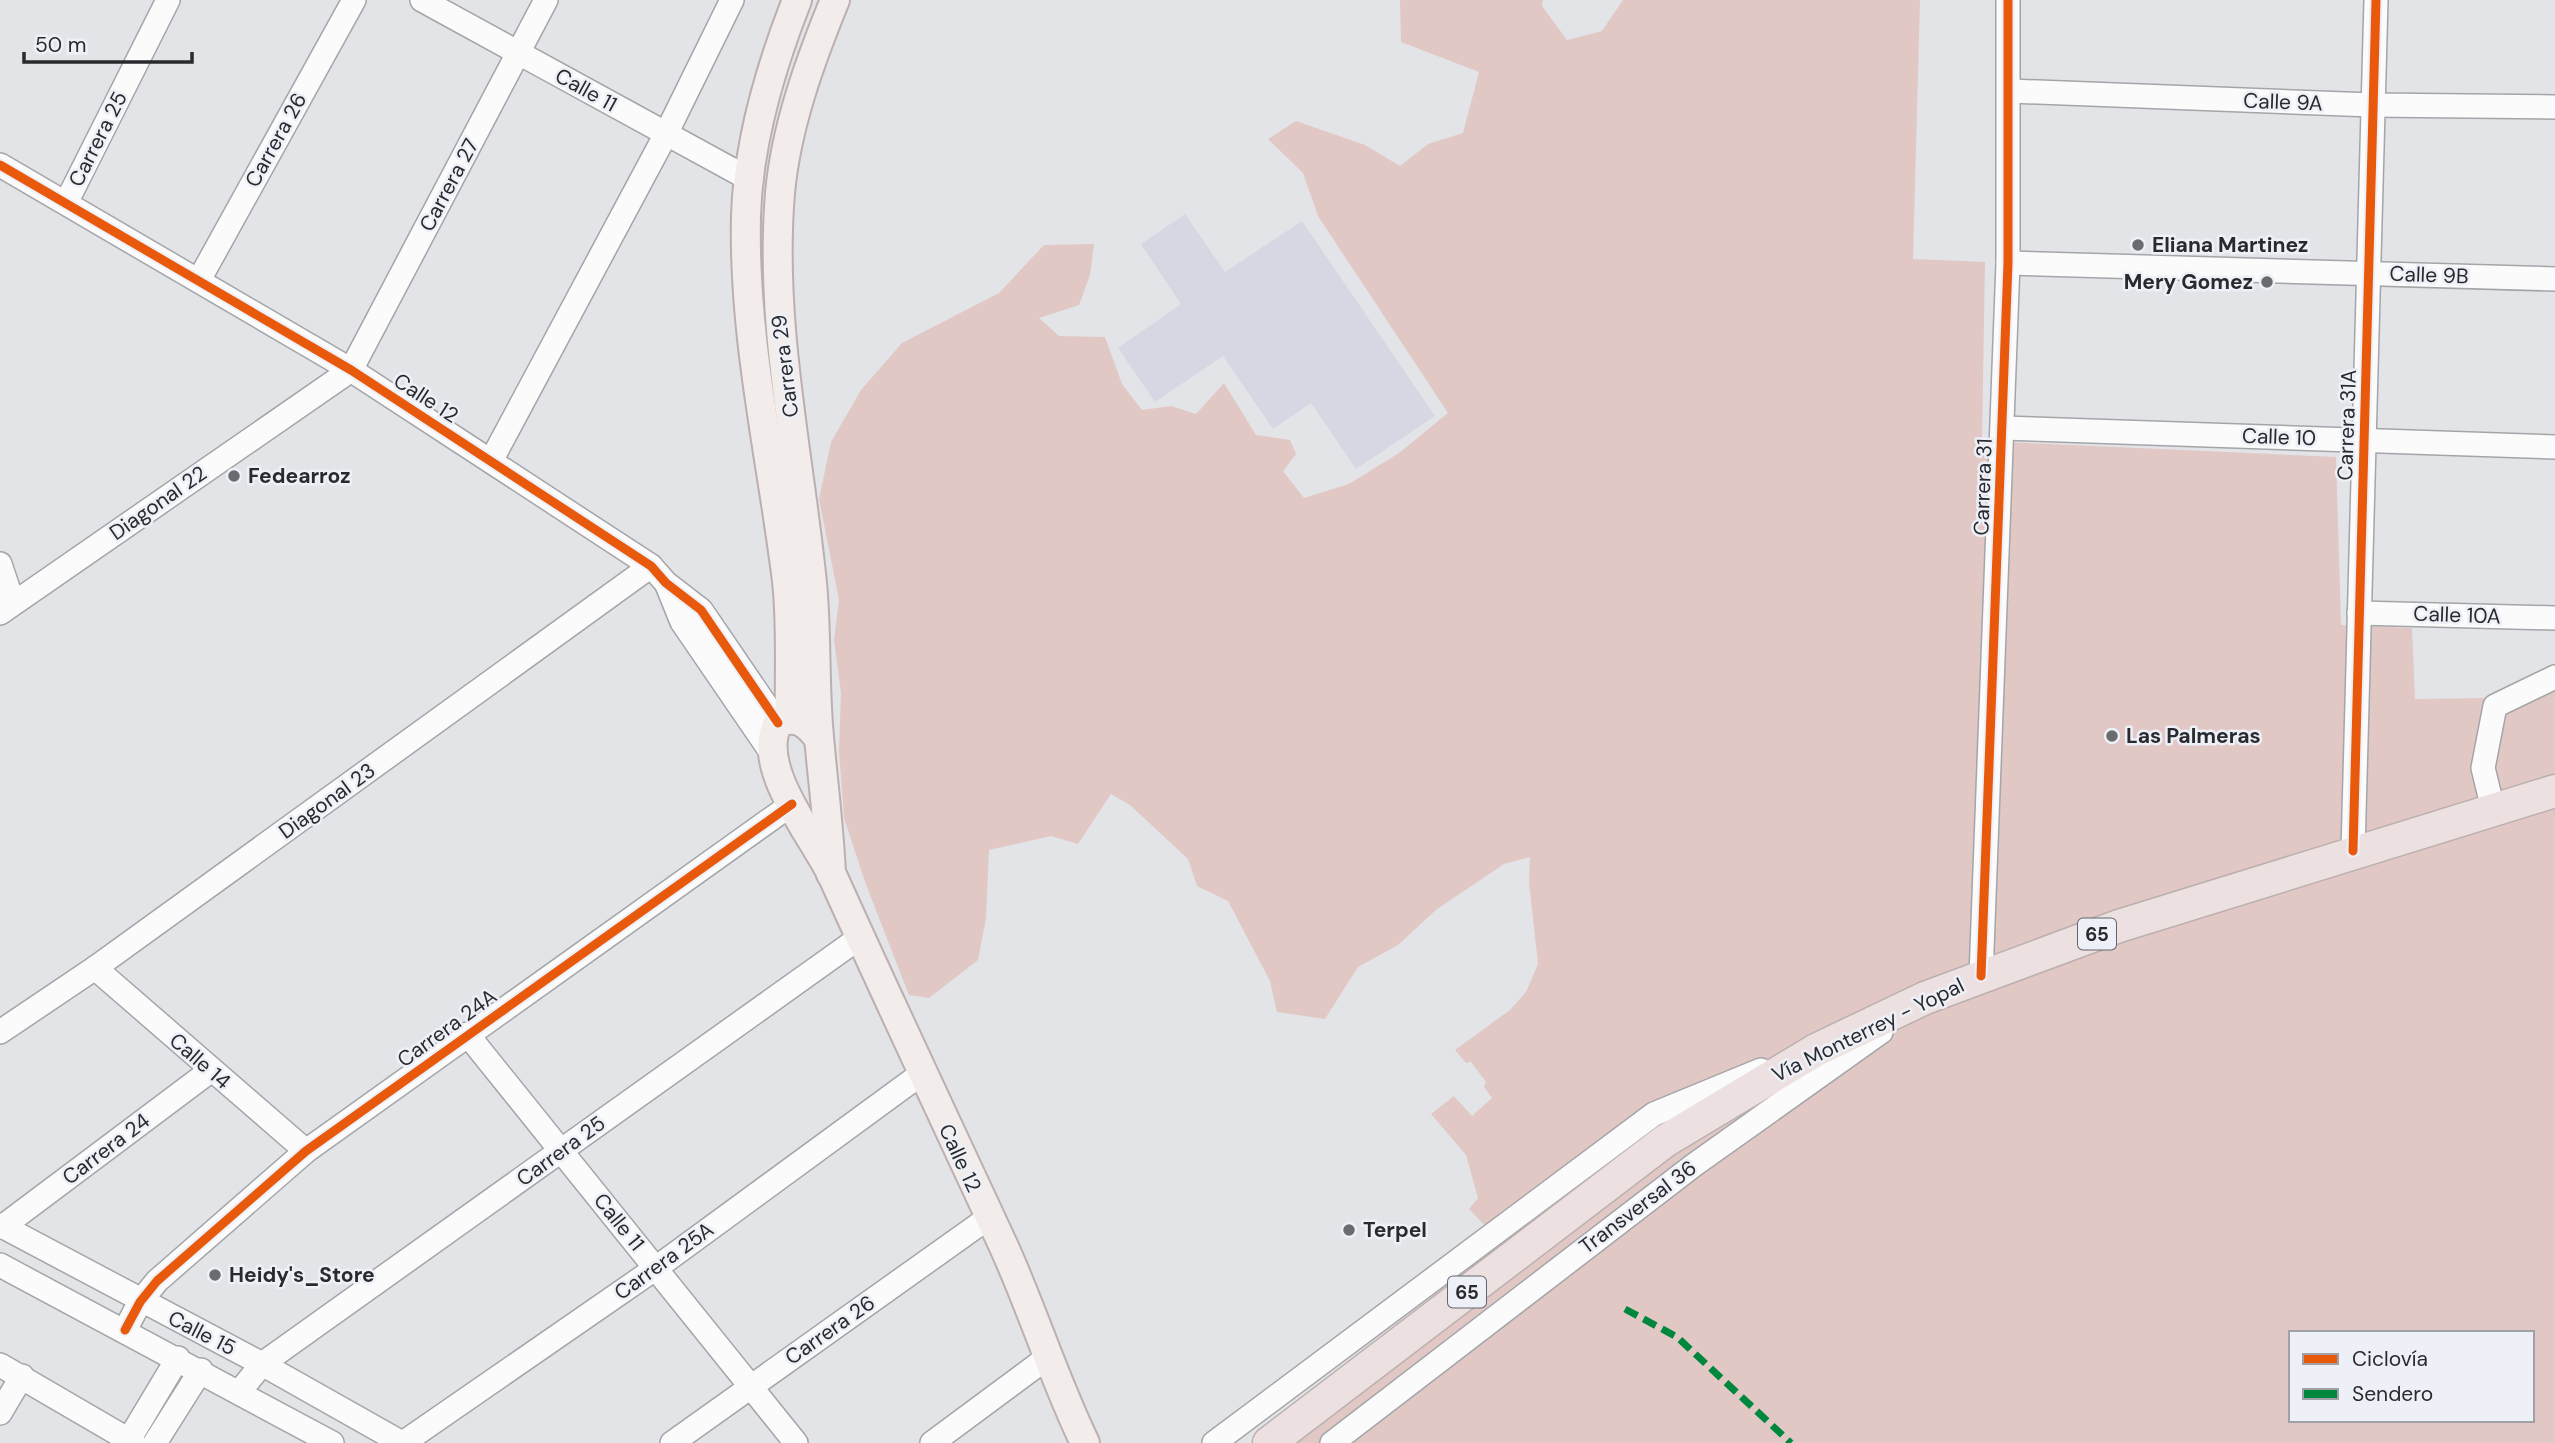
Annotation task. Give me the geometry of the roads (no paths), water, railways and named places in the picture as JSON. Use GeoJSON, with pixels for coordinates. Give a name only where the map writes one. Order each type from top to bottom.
{"type":"FeatureCollection","features":[{"type":"Feature","properties":{"kind":"highway","name":"Vía Monterrey - Yopal"},"geometry":{"type":"LineString","coordinates":[[1269,1443],[1665,1141],[1816,1051],[1969,981],[2185,903],[2555,791]]}},
{"type":"Feature","properties":{"kind":"main road","name":"Carrera 29"},"geometry":{"type":"LineString","coordinates":[[773,755],[772,739],[784,721],[787,584],[746,297],[746,213],[759,126],[777,51],[797,0]]}},
{"type":"Feature","properties":{"kind":"main road","name":"Carrera 29"},"geometry":{"type":"LineString","coordinates":[[831,874],[828,804],[819,739],[812,586],[779,313],[777,260],[780,191],[790,138],[811,61],[835,0]]}},
{"type":"Feature","properties":{"kind":"main road"},"geometry":{"type":"LineString","coordinates":[[784,721],[810,727],[819,739]]}},
{"type":"Feature","properties":{"kind":"main road"},"geometry":{"type":"LineString","coordinates":[[773,755],[792,804],[831,874]]}},
{"type":"Feature","properties":{"kind":"main road","name":"Calle 12"},"geometry":{"type":"LineString","coordinates":[[831,874],[921,1074],[1004,1247],[1085,1443]]}},
{"type":"Feature","properties":{"kind":"street","name":"Carrera 25"},"geometry":{"type":"LineString","coordinates":[[66,203],[168,0]]}},
{"type":"Feature","properties":{"kind":"street","name":"Carrera 26"},"geometry":{"type":"LineString","coordinates":[[199,280],[354,0]]}},
{"type":"Feature","properties":{"kind":"street","name":"Calle 11"},"geometry":{"type":"LineString","coordinates":[[422,0],[751,180]]}},
{"type":"Feature","properties":{"kind":"street","name":"Carrera 27"},"geometry":{"type":"LineString","coordinates":[[351,370],[546,0]]}},
{"type":"Feature","properties":{"kind":"street"},"geometry":{"type":"LineString","coordinates":[[491,461],[666,134],[732,0]]}},
{"type":"Feature","properties":{"kind":"street","name":"Carrera 31"},"geometry":{"type":"LineString","coordinates":[[1969,981],[2003,428],[2011,91],[2008,0]]}},
{"type":"Feature","properties":{"kind":"street","name":"Carrera 31A"},"geometry":{"type":"LineString","coordinates":[[2353,851],[2376,0]]}},
{"type":"Feature","properties":{"kind":"street","name":"Calle 9A"},"geometry":{"type":"LineString","coordinates":[[2011,91],[2372,105],[2555,107]]}},
{"type":"Feature","properties":{"kind":"street","name":"Calle 12"},"geometry":{"type":"LineString","coordinates":[[0,165],[351,370],[659,574],[701,610],[784,721]]}},
{"type":"Feature","properties":{"kind":"street","name":"Calle 9B"},"geometry":{"type":"LineString","coordinates":[[2008,263],[2555,279]]}},
{"type":"Feature","properties":{"kind":"street","name":"Diagonal 22"},"geometry":{"type":"LineString","coordinates":[[7,608],[351,370]]}},
{"type":"Feature","properties":{"kind":"street","name":"Calle 10"},"geometry":{"type":"LineString","coordinates":[[2003,428],[2555,447]]}},
{"type":"Feature","properties":{"kind":"street"},"geometry":{"type":"LineString","coordinates":[[0,564],[7,608]]}},
{"type":"Feature","properties":{"kind":"street"},"geometry":{"type":"LineString","coordinates":[[659,574],[682,622],[773,755]]}},
{"type":"Feature","properties":{"kind":"street","name":"Diagonal 23"},"geometry":{"type":"LineString","coordinates":[[0,1032],[659,574]]}},
{"type":"Feature","properties":{"kind":"street","name":"Calle 10A"},"geometry":{"type":"LineString","coordinates":[[2359,613],[2555,618]]}},
{"type":"Feature","properties":{"kind":"street"},"geometry":{"type":"LineString","coordinates":[[2493,809],[2483,768],[2495,706],[2555,677]]}},
{"type":"Feature","properties":{"kind":"street","name":"Carrera 24A"},"geometry":{"type":"LineString","coordinates":[[125,1330],[140,1302],[157,1281],[306,1151],[792,804]]}},
{"type":"Feature","properties":{"kind":"street","name":"Carrera 25"},"geometry":{"type":"LineString","coordinates":[[240,1391],[262,1364],[859,938]]}},
{"type":"Feature","properties":{"kind":"street","name":"Calle 14"},"geometry":{"type":"LineString","coordinates":[[95,968],[210,1071],[306,1151]]}},
{"type":"Feature","properties":{"kind":"street","name":"Transversal 36"},"geometry":{"type":"LineString","coordinates":[[1332,1443],[1581,1249],[1777,1104],[1874,1036],[1969,981]]}},
{"type":"Feature","properties":{"kind":"street","name":"65"},"geometry":{"type":"LineString","coordinates":[[1214,1443],[1654,1114],[1862,1028]]}},
{"type":"Feature","properties":{"kind":"street","name":"Calle 11"},"geometry":{"type":"LineString","coordinates":[[467,1034],[796,1443]]}},
{"type":"Feature","properties":{"kind":"street","name":"Carrera 24"},"geometry":{"type":"LineString","coordinates":[[1,1226],[210,1071]]}},
{"type":"Feature","properties":{"kind":"street","name":"Carrera 25A"},"geometry":{"type":"LineString","coordinates":[[403,1443],[656,1268],[921,1074]]}},
{"type":"Feature","properties":{"kind":"street","name":"Carrera 26"},"geometry":{"type":"LineString","coordinates":[[672,1443],[988,1218]]}},
{"type":"Feature","properties":{"kind":"street","name":"Calle 15"},"geometry":{"type":"LineString","coordinates":[[1,1226],[140,1302],[262,1364],[403,1443]]}},
{"type":"Feature","properties":{"kind":"street","name":"Calle 15"},"geometry":{"type":"LineString","coordinates":[[0,1265],[201,1370],[332,1443]]}},
{"type":"Feature","properties":{"kind":"street"},"geometry":{"type":"LineString","coordinates":[[932,1443],[1048,1357]]}},
{"type":"Feature","properties":{"kind":"street"},"geometry":{"type":"LineString","coordinates":[[0,1365],[130,1442],[178,1358]]}},
{"type":"Feature","properties":{"kind":"street"},"geometry":{"type":"LineString","coordinates":[[155,1443],[201,1370]]}},
{"type":"Feature","properties":{"kind":"street"},"geometry":{"type":"LineString","coordinates":[[0,1413],[22,1377]]}},
{"type":"Feature","properties":{"kind":"place","name":"Eliana Martinez"},"geometry":{"type":"Point","coordinates":[2138,245]}},
{"type":"Feature","properties":{"kind":"place","name":"Mery Gomez"},"geometry":{"type":"Point","coordinates":[2267,282]}},
{"type":"Feature","properties":{"kind":"place","name":"Fedearroz"},"geometry":{"type":"Point","coordinates":[234,476]}},
{"type":"Feature","properties":{"kind":"place","name":"Las Palmeras"},"geometry":{"type":"Point","coordinates":[2112,736]}},
{"type":"Feature","properties":{"kind":"place","name":"Terpel"},"geometry":{"type":"Point","coordinates":[1349,1230]}},
{"type":"Feature","properties":{"kind":"place","name":"Heidy's_Store"},"geometry":{"type":"Point","coordinates":[215,1275]}}]}
